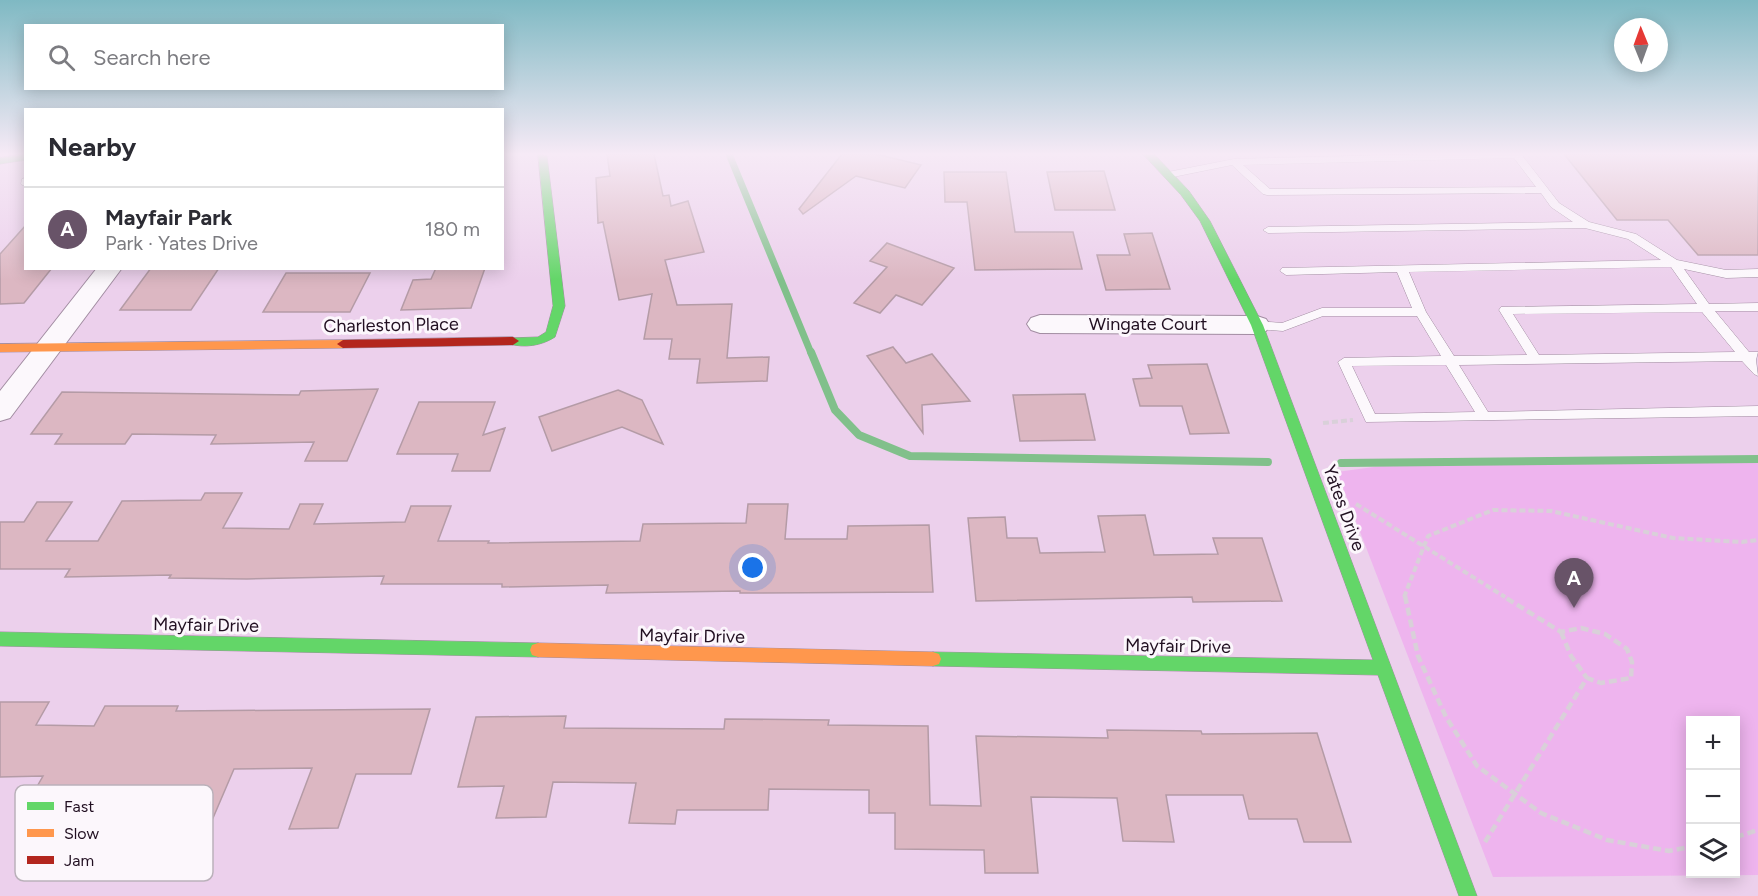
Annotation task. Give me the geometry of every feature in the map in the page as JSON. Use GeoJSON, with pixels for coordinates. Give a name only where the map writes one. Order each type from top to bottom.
{"type":"FeatureCollection","features":[{"type":"Feature","properties":{"kind":"street","name":"Charleston Place"},"geometry":{"type":"LineString","coordinates":[[0,348],[540,341],[551,334],[560,306],[547,196]]}},
{"type":"Feature","properties":{"kind":"street","name":"Yates Drive"},"geometry":{"type":"LineString","coordinates":[[1187,196],[1205,220],[1257,324],[1468,896]]}},
{"type":"Feature","properties":{"kind":"street"},"geometry":{"type":"LineString","coordinates":[[0,411],[108,270]]}},
{"type":"Feature","properties":{"kind":"street","name":"Wingate Court"},"geometry":{"type":"LineString","coordinates":[[1040,324],[1257,324]]}},
{"type":"Feature","properties":{"kind":"street","name":"Mayfair Drive"},"geometry":{"type":"LineString","coordinates":[[0,639],[1384,668]]}},
{"type":"Feature","properties":{"kind":"lane"},"geometry":{"type":"LineString","coordinates":[[1548,196],[1555,205],[1585,225]]}},
{"type":"Feature","properties":{"kind":"lane"},"geometry":{"type":"LineString","coordinates":[[1268,230],[1585,225],[1632,236],[1674,263],[1706,308],[1752,356],[1758,370]]}},
{"type":"Feature","properties":{"kind":"lane"},"geometry":{"type":"LineString","coordinates":[[1286,271],[1674,263],[1725,274],[1758,273]]}},
{"type":"Feature","properties":{"kind":"lane"},"geometry":{"type":"LineString","coordinates":[[1401,268],[1420,312],[1485,417]]}},
{"type":"Feature","properties":{"kind":"lane"},"geometry":{"type":"LineString","coordinates":[[1536,360],[1505,310],[1758,307]]}},
{"type":"Feature","properties":{"kind":"lane"},"geometry":{"type":"LineString","coordinates":[[1257,324],[1283,327],[1322,312],[1420,312]]}},
{"type":"Feature","properties":{"kind":"lane"},"geometry":{"type":"LineString","coordinates":[[1752,356],[1344,362],[1371,419],[1758,411]]}},
{"type":"Feature","properties":{"kind":"path"},"geometry":{"type":"LineString","coordinates":[[1326,431],[1322,422],[1371,419]]}},
{"type":"Feature","properties":{"kind":"path"},"geometry":{"type":"LineString","coordinates":[[1352,493],[1360,515]]}},
{"type":"Feature","properties":{"kind":"path"},"geometry":{"type":"LineString","coordinates":[[1356,504],[1561,632],[1581,628],[1605,634],[1626,650],[1632,662],[1631,678],[1601,683],[1587,678],[1573,662],[1565,647],[1561,632]]}},
{"type":"Feature","properties":{"kind":"path"},"geometry":{"type":"LineString","coordinates":[[1686,848],[1669,851],[1607,840],[1541,813],[1478,766],[1446,717],[1418,656],[1404,597],[1428,536],[1493,510],[1551,511],[1673,538],[1742,542],[1758,540]]}},
{"type":"Feature","properties":{"kind":"path"},"geometry":{"type":"LineString","coordinates":[[1405,630],[1439,719]]}},
{"type":"Feature","properties":{"kind":"path"},"geometry":{"type":"LineString","coordinates":[[1482,848],[1587,678]]}},
{"type":"Feature","properties":{"kind":"path"},"geometry":{"type":"LineString","coordinates":[[1482,830],[1490,851]]}},
{"type":"Feature","properties":{"kind":"path"},"geometry":{"type":"LineString","coordinates":[[1740,836],[1758,830]]}},
{"type":"Feature","properties":{"kind":"shaded area"},"geometry":{"type":"Polygon","coordinates":[[[1758,460],[1758,875],[1740,875],[1740,716],[1686,716],[1686,876],[1493,877],[1337,472],[1410,462],[1758,460]]]}},
{"type":"Feature","properties":{"kind":"building"},"geometry":{"type":"Polygon","coordinates":[[[597,196],[669,196],[671,206],[688,201],[704,252],[665,260],[677,305],[732,304],[727,358],[769,357],[767,381],[697,383],[700,359],[669,359],[672,339],[644,339],[652,294],[619,300],[603,222],[598,223],[597,196]]]}},
{"type":"Feature","properties":{"kind":"building"},"geometry":{"type":"Polygon","coordinates":[[[809,196],[828,196],[803,214],[799,209],[809,196]]]}},
{"type":"Feature","properties":{"kind":"building"},"geometry":{"type":"Polygon","coordinates":[[[945,196],[1010,196],[1015,232],[1073,232],[1082,269],[975,270],[967,202],[945,202],[945,196]]]}},
{"type":"Feature","properties":{"kind":"building"},"geometry":{"type":"Polygon","coordinates":[[[1052,196],[1111,196],[1115,210],[1055,210],[1052,196]]]}},
{"type":"Feature","properties":{"kind":"building"},"geometry":{"type":"Polygon","coordinates":[[[1598,196],[1758,196],[1758,255],[1698,255],[1668,220],[1617,220],[1598,196]]]}},
{"type":"Feature","properties":{"kind":"building"},"geometry":{"type":"Polygon","coordinates":[[[24,227],[24,270],[50,270],[24,303],[0,304],[0,254],[24,227]]]}},
{"type":"Feature","properties":{"kind":"building"},"geometry":{"type":"Polygon","coordinates":[[[1152,233],[1170,289],[1106,290],[1097,255],[1130,255],[1124,234],[1152,233]]]}},
{"type":"Feature","properties":{"kind":"building"},"geometry":{"type":"Polygon","coordinates":[[[887,243],[954,268],[922,305],[896,295],[880,313],[854,303],[887,267],[870,261],[887,243]]]}},
{"type":"Feature","properties":{"kind":"building"},"geometry":{"type":"Polygon","coordinates":[[[150,270],[218,270],[191,310],[120,310],[150,270]]]}},
{"type":"Feature","properties":{"kind":"building"},"geometry":{"type":"Polygon","coordinates":[[[435,270],[484,270],[471,308],[401,310],[413,280],[431,279],[435,270]]]}},
{"type":"Feature","properties":{"kind":"building"},"geometry":{"type":"Polygon","coordinates":[[[286,273],[370,273],[350,312],[263,312],[286,273]]]}},
{"type":"Feature","properties":{"kind":"building"},"geometry":{"type":"Polygon","coordinates":[[[893,347],[906,363],[932,354],[970,401],[922,405],[923,433],[867,356],[893,347]]]}},
{"type":"Feature","properties":{"kind":"building"},"geometry":{"type":"Polygon","coordinates":[[[1207,364],[1229,433],[1190,434],[1182,406],[1140,406],[1133,379],[1152,378],[1148,365],[1207,364]]]}},
{"type":"Feature","properties":{"kind":"building"},"geometry":{"type":"Polygon","coordinates":[[[378,389],[347,461],[305,461],[314,442],[211,444],[216,435],[132,434],[125,444],[55,444],[62,434],[31,434],[62,392],[299,395],[301,391],[378,389]]]}},
{"type":"Feature","properties":{"kind":"building"},"geometry":{"type":"Polygon","coordinates":[[[618,390],[642,400],[663,444],[622,427],[552,451],[539,417],[618,390]]]}},
{"type":"Feature","properties":{"kind":"building"},"geometry":{"type":"Polygon","coordinates":[[[1085,394],[1095,440],[1020,441],[1013,395],[1085,394]]]}},
{"type":"Feature","properties":{"kind":"building"},"geometry":{"type":"Polygon","coordinates":[[[419,402],[495,402],[483,435],[505,428],[490,471],[452,471],[458,454],[397,454],[419,402]]]}},
{"type":"Feature","properties":{"kind":"building"},"geometry":{"type":"Polygon","coordinates":[[[205,493],[242,493],[223,528],[289,529],[300,504],[323,504],[314,524],[405,522],[411,506],[451,506],[438,541],[489,541],[488,543],[640,541],[643,524],[746,523],[748,504],[788,504],[785,539],[847,539],[848,526],[929,525],[933,592],[606,593],[608,585],[502,587],[502,584],[381,584],[384,576],[247,579],[169,578],[171,575],[65,577],[70,569],[0,569],[0,522],[24,522],[37,502],[72,502],[46,541],[98,541],[122,501],[201,500],[205,493]]]}},
{"type":"Feature","properties":{"kind":"building"},"geometry":{"type":"Polygon","coordinates":[[[1145,515],[1154,555],[1218,554],[1213,538],[1262,538],[1282,601],[1193,602],[1192,597],[976,601],[968,518],[1005,517],[1007,538],[1037,538],[1040,553],[1105,552],[1098,516],[1145,515]]]}},
{"type":"Feature","properties":{"kind":"building"},"geometry":{"type":"Polygon","coordinates":[[[0,702],[49,702],[36,725],[94,726],[105,706],[178,706],[176,711],[430,709],[411,774],[356,774],[338,828],[289,829],[312,768],[234,769],[213,818],[213,785],[38,785],[43,776],[0,777],[0,702]]]}},
{"type":"Feature","properties":{"kind":"building"},"geometry":{"type":"Polygon","coordinates":[[[566,716],[564,728],[724,729],[725,719],[829,720],[828,725],[928,726],[930,805],[981,806],[976,736],[1108,738],[1107,730],[1201,731],[1202,734],[1317,733],[1351,842],[1304,842],[1297,819],[1249,819],[1243,795],[1166,795],[1174,842],[1123,841],[1117,798],[1031,797],[1038,873],[985,873],[984,850],[895,849],[895,813],[869,813],[869,790],[769,789],[768,810],[677,810],[675,824],[629,823],[636,783],[553,782],[546,817],[496,818],[504,786],[458,787],[476,717],[566,716]]]}},
{"type":"Feature","properties":{"kind":"waterway"},"geometry":{"type":"LineString","coordinates":[[746,196],[811,353]]}},
{"type":"Feature","properties":{"kind":"waterway"},"geometry":{"type":"LineString","coordinates":[[811,352],[835,410],[859,435],[910,456],[1268,462]]}},
{"type":"Feature","properties":{"kind":"waterway"},"geometry":{"type":"LineString","coordinates":[[1341,463],[1758,459]]}},
{"type":"Feature","properties":{"kind":"traffic: fast"},"geometry":{"type":"LineString","coordinates":[[513,341],[540,341],[551,334],[559,306],[547,196]]}},
{"type":"Feature","properties":{"kind":"traffic: fast"},"geometry":{"type":"LineString","coordinates":[[1187,196],[1205,221],[1257,325],[1468,896]]}},
{"type":"Feature","properties":{"kind":"traffic: fast"},"geometry":{"type":"LineString","coordinates":[[0,639],[538,650]]}},
{"type":"Feature","properties":{"kind":"traffic: fast"},"geometry":{"type":"LineString","coordinates":[[933,659],[1384,668]]}},
{"type":"Feature","properties":{"kind":"traffic: slow"},"geometry":{"type":"LineString","coordinates":[[0,348],[343,344]]}},
{"type":"Feature","properties":{"kind":"traffic: slow"},"geometry":{"type":"LineString","coordinates":[[538,650],[933,659]]}},
{"type":"Feature","properties":{"kind":"traffic: jam"},"geometry":{"type":"LineString","coordinates":[[343,344],[513,341]]}},
{"type":"Feature","properties":{"kind":"place","name":"Mayfair Park"},"geometry":{"type":"Point","coordinates":[1574,608]}}]}
